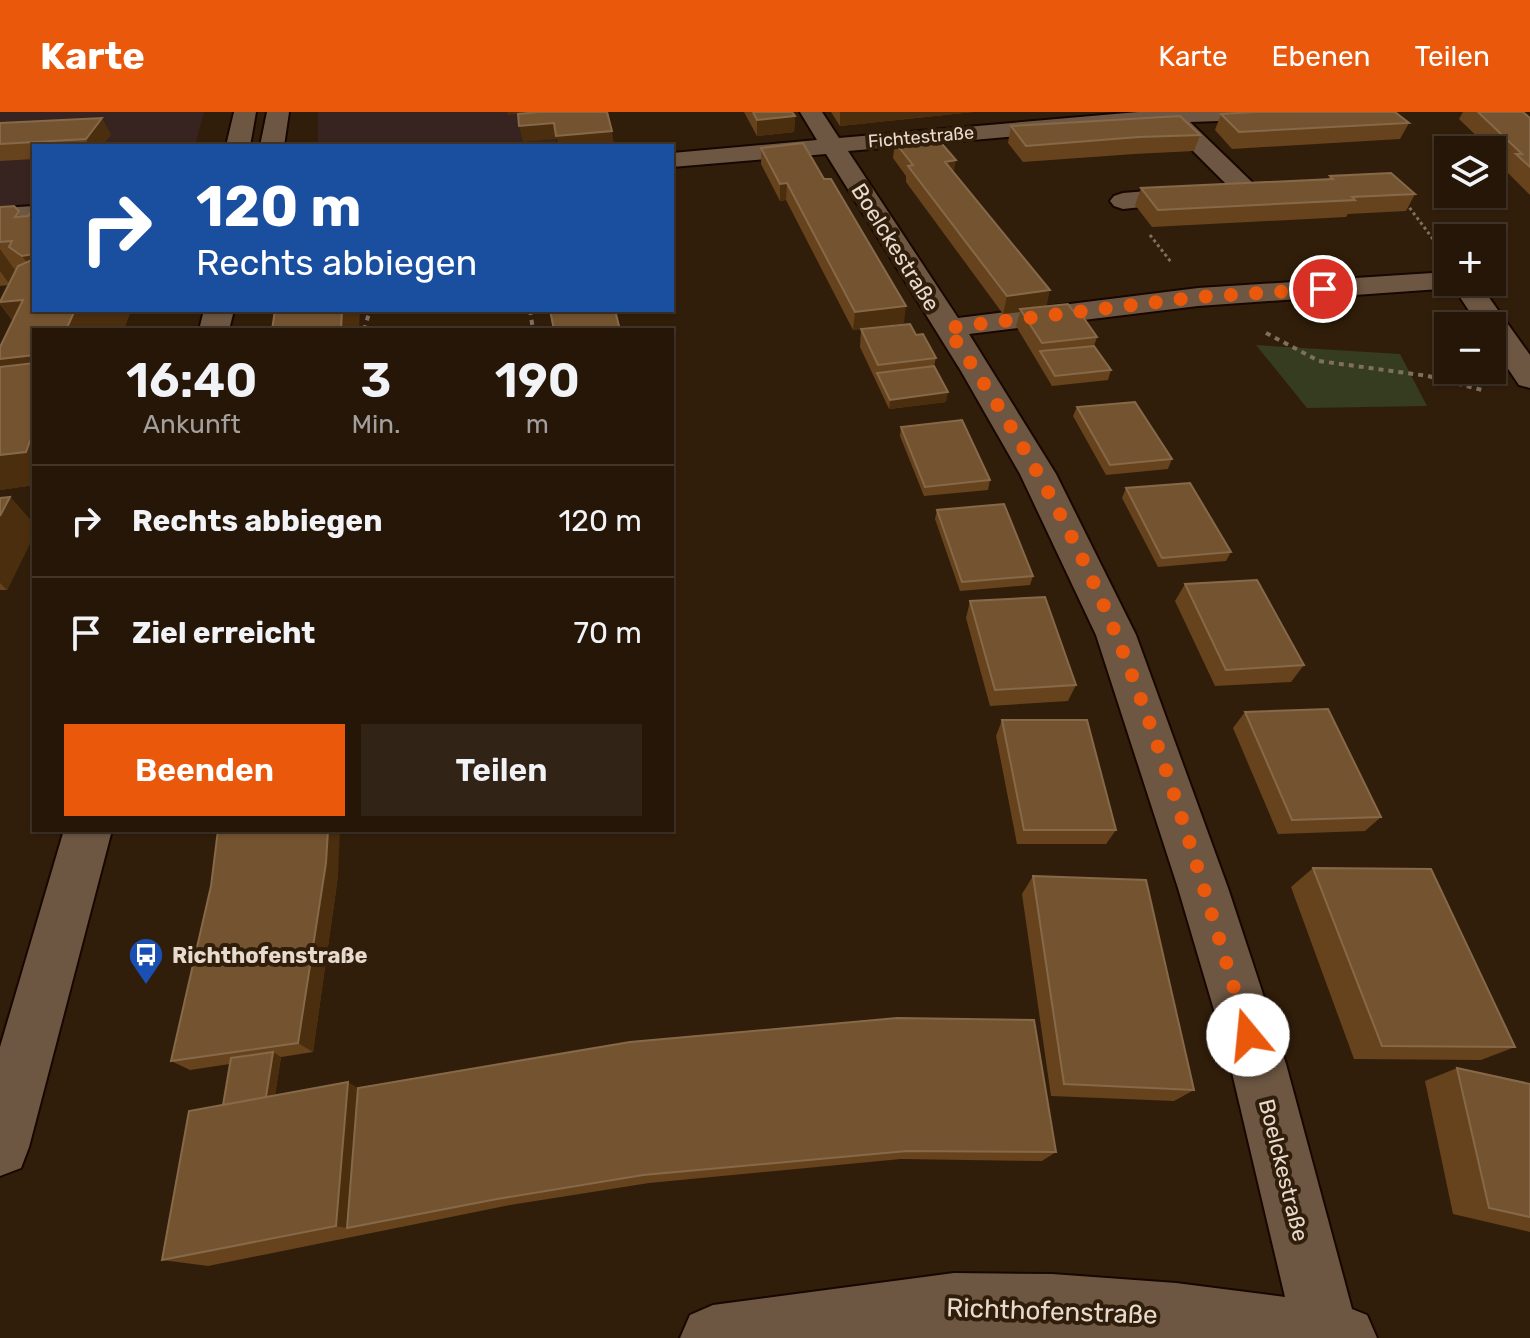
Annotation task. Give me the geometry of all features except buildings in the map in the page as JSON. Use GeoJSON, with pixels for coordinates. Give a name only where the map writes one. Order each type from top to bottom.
{"type":"FeatureCollection","features":[{"type":"Feature","properties":{"kind":"street"},"geometry":{"type":"LineString","coordinates":[[238,144],[245,112]]}},
{"type":"Feature","properties":{"kind":"street"},"geometry":{"type":"LineString","coordinates":[[272,144],[278,112]]}},
{"type":"Feature","properties":{"kind":"street","name":"Fichtestraße"},"geometry":{"type":"LineString","coordinates":[[674,160],[822,128],[1283,112]]}},
{"type":"Feature","properties":{"kind":"street"},"geometry":{"type":"LineString","coordinates":[[1169,114],[1248,192]]}},
{"type":"Feature","properties":{"kind":"street","name":"Boelckestraße"},"geometry":{"type":"LineString","coordinates":[[822,128],[977,371],[1038,474],[1116,635],[1199,874],[1258,1064],[1335,1336]]}},
{"type":"Feature","properties":{"kind":"street"},"geometry":{"type":"LineString","coordinates":[[1123,201],[1276,190]]}},
{"type":"Feature","properties":{"kind":"street"},"geometry":{"type":"LineString","coordinates":[[0,216],[32,214]]}},
{"type":"Feature","properties":{"kind":"street"},"geometry":{"type":"LineString","coordinates":[[947,328],[1198,297],[1434,282]]}},
{"type":"Feature","properties":{"kind":"street"},"geometry":{"type":"LineString","coordinates":[[1474,296],[1530,378]]}},
{"type":"Feature","properties":{"kind":"street"},"geometry":{"type":"LineString","coordinates":[[0,1147],[87,832]]}},
{"type":"Feature","properties":{"kind":"street","name":"Richthofenstraße"},"geometry":{"type":"LineString","coordinates":[[713,1338],[954,1305],[1052,1306],[1176,1315],[1335,1336]]}},
{"type":"Feature","properties":{"kind":"path"},"geometry":{"type":"LineString","coordinates":[[1406,202],[1434,241]]}},
{"type":"Feature","properties":{"kind":"shaded area"},"geometry":{"type":"Polygon","coordinates":[[[0,112],[204,112],[196,144],[32,144],[32,214],[0,217],[0,112]]]}},
{"type":"Feature","properties":{"kind":"shaded area"},"geometry":{"type":"Polygon","coordinates":[[[318,112],[551,112],[557,144],[318,144],[318,112]]]}},
{"type":"Feature","properties":{"kind":"green space"},"geometry":{"type":"Polygon","coordinates":[[[1256,345],[1400,354],[1427,406],[1307,408],[1256,345]]]}},
{"type":"Feature","properties":{"kind":"place","name":"Richthofenstraße"},"geometry":{"type":"Point","coordinates":[146,986]}},
{"type":"Feature","properties":{"kind":"route"},"geometry":{"type":"LineString","coordinates":[[1248,1035],[1203,888],[1116,635],[1038,474],[977,371],[947,328],[1198,297],[1323,289]]}}]}
